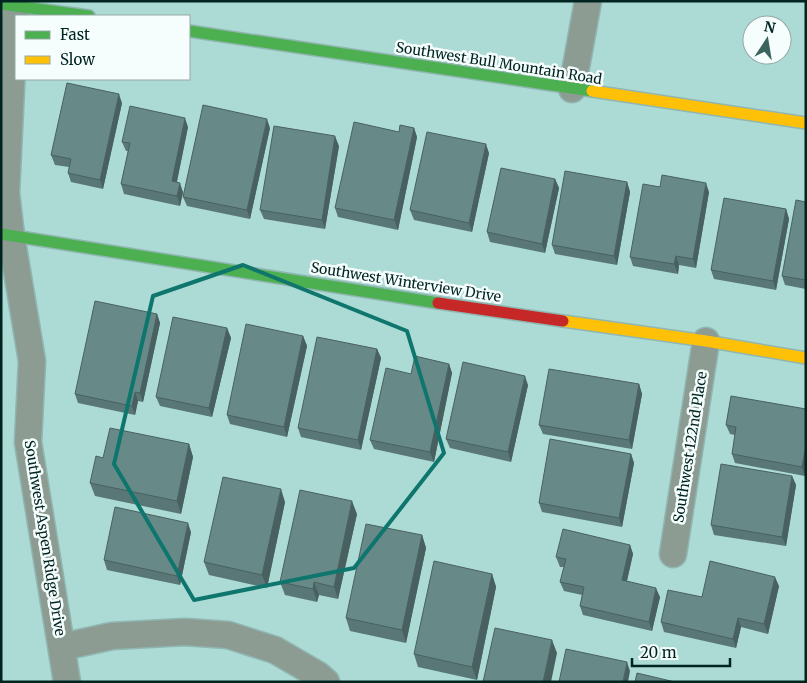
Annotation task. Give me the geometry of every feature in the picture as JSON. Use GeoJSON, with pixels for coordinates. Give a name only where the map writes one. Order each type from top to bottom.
{"type":"FeatureCollection","features":[{"type":"Feature","properties":{"kind":"street"},"geometry":{"type":"LineString","coordinates":[[572,89],[588,1]]}},
{"type":"Feature","properties":{"kind":"street"},"geometry":{"type":"LineString","coordinates":[[9,4],[82,15]]}},
{"type":"Feature","properties":{"kind":"street","name":"Southwest Aspen Ridge Drive"},"geometry":{"type":"LineString","coordinates":[[9,4],[12,67],[6,234],[32,361],[28,442],[67,682]]}},
{"type":"Feature","properties":{"kind":"street","name":"Southwest Bull Mountain Road"},"geometry":{"type":"LineString","coordinates":[[190,31],[806,124]]}},
{"type":"Feature","properties":{"kind":"street","name":"Southwest Winterview Drive"},"geometry":{"type":"LineString","coordinates":[[6,234],[497,312],[706,341],[806,358]]}},
{"type":"Feature","properties":{"kind":"street","name":"Southwest 122nd Place"},"geometry":{"type":"LineString","coordinates":[[673,554],[706,341]]}},
{"type":"Feature","properties":{"kind":"street"},"geometry":{"type":"LineString","coordinates":[[62,647],[112,636],[185,632],[228,635],[275,650],[318,675],[326,682]]}},
{"type":"Feature","properties":{"kind":"highlighted area"},"geometry":{"type":"Polygon","coordinates":[[[243,265],[407,331],[444,453],[354,568],[194,600],[114,464],[153,296],[243,265]]]}},
{"type":"Feature","properties":{"kind":"building"},"geometry":{"type":"Polygon","coordinates":[[[67,83],[119,94],[100,180],[68,173],[71,159],[51,155],[67,83]]]}},
{"type":"Feature","properties":{"kind":"building"},"geometry":{"type":"Polygon","coordinates":[[[203,105],[267,119],[247,210],[183,197],[203,105]]]}},
{"type":"Feature","properties":{"kind":"building"},"geometry":{"type":"Polygon","coordinates":[[[130,106],[185,118],[172,181],[180,183],[177,196],[121,184],[130,143],[122,142],[130,106]]]}},
{"type":"Feature","properties":{"kind":"building"},"geometry":{"type":"Polygon","coordinates":[[[354,122],[399,132],[400,125],[414,128],[394,220],[335,208],[354,122]]]}},
{"type":"Feature","properties":{"kind":"building"},"geometry":{"type":"Polygon","coordinates":[[[274,126],[335,136],[322,220],[260,210],[274,126]]]}},
{"type":"Feature","properties":{"kind":"building"},"geometry":{"type":"Polygon","coordinates":[[[427,132],[486,144],[469,223],[410,210],[427,132]]]}},
{"type":"Feature","properties":{"kind":"building"},"geometry":{"type":"Polygon","coordinates":[[[501,168],[555,179],[542,244],[487,232],[501,168]]]}},
{"type":"Feature","properties":{"kind":"building"},"geometry":{"type":"Polygon","coordinates":[[[565,171],[627,182],[614,256],[552,245],[565,171]]]}},
{"type":"Feature","properties":{"kind":"building"},"geometry":{"type":"Polygon","coordinates":[[[662,175],[706,183],[693,259],[676,256],[674,264],[630,257],[643,184],[660,187],[662,175]]]}},
{"type":"Feature","properties":{"kind":"building"},"geometry":{"type":"Polygon","coordinates":[[[724,198],[786,209],[773,281],[711,270],[724,198]]]}},
{"type":"Feature","properties":{"kind":"building"},"geometry":{"type":"Polygon","coordinates":[[[796,200],[806,202],[806,280],[782,276],[796,200]]]}},
{"type":"Feature","properties":{"kind":"building"},"geometry":{"type":"Polygon","coordinates":[[[95,301],[157,314],[140,393],[135,392],[132,406],[75,394],[95,301]]]}},
{"type":"Feature","properties":{"kind":"building"},"geometry":{"type":"Polygon","coordinates":[[[173,317],[227,328],[209,408],[156,397],[173,317]]]}},
{"type":"Feature","properties":{"kind":"building"},"geometry":{"type":"Polygon","coordinates":[[[246,324],[303,336],[284,427],[227,415],[246,324]]]}},
{"type":"Feature","properties":{"kind":"building"},"geometry":{"type":"Polygon","coordinates":[[[317,337],[377,349],[358,440],[298,428],[317,337]]]}},
{"type":"Feature","properties":{"kind":"building"},"geometry":{"type":"Polygon","coordinates":[[[415,356],[449,364],[430,452],[370,440],[386,368],[411,374],[415,356]]]}},
{"type":"Feature","properties":{"kind":"building"},"geometry":{"type":"Polygon","coordinates":[[[463,362],[525,376],[508,452],[446,439],[463,362]]]}},
{"type":"Feature","properties":{"kind":"building"},"geometry":{"type":"Polygon","coordinates":[[[549,369],[639,384],[629,440],[539,425],[549,369]]]}},
{"type":"Feature","properties":{"kind":"building"},"geometry":{"type":"Polygon","coordinates":[[[731,396],[806,409],[806,445],[802,467],[732,454],[736,427],[726,425],[731,396]]]}},
{"type":"Feature","properties":{"kind":"building"},"geometry":{"type":"Polygon","coordinates":[[[110,428],[189,444],[177,501],[90,483],[96,456],[103,458],[110,428]]]}},
{"type":"Feature","properties":{"kind":"building"},"geometry":{"type":"Polygon","coordinates":[[[550,439],[631,454],[619,518],[539,503],[550,439]]]}},
{"type":"Feature","properties":{"kind":"building"},"geometry":{"type":"Polygon","coordinates":[[[721,464],[792,476],[782,537],[711,525],[721,464]]]}},
{"type":"Feature","properties":{"kind":"building"},"geometry":{"type":"Polygon","coordinates":[[[223,477],[281,489],[262,575],[204,562],[223,477]]]}},
{"type":"Feature","properties":{"kind":"building"},"geometry":{"type":"Polygon","coordinates":[[[300,490],[352,501],[334,587],[314,582],[313,589],[280,582],[300,490]]]}},
{"type":"Feature","properties":{"kind":"building"},"geometry":{"type":"Polygon","coordinates":[[[115,507],[188,523],[177,576],[104,560],[115,507]]]}},
{"type":"Feature","properties":{"kind":"building"},"geometry":{"type":"Polygon","coordinates":[[[366,524],[422,535],[402,630],[346,618],[366,524]]]}},
{"type":"Feature","properties":{"kind":"building"},"geometry":{"type":"Polygon","coordinates":[[[563,529],[630,545],[622,580],[656,588],[649,622],[580,606],[584,587],[560,582],[566,559],[556,557],[563,529]]]}},
{"type":"Feature","properties":{"kind":"building"},"geometry":{"type":"Polygon","coordinates":[[[434,561],[492,574],[472,667],[414,654],[434,561]]]}},
{"type":"Feature","properties":{"kind":"building"},"geometry":{"type":"Polygon","coordinates":[[[710,561],[775,577],[764,624],[738,618],[733,639],[661,622],[668,590],[702,597],[710,561]]]}},
{"type":"Feature","properties":{"kind":"building"},"geometry":{"type":"Polygon","coordinates":[[[495,628],[552,640],[543,682],[483,682],[495,628]]]}},
{"type":"Feature","properties":{"kind":"building"},"geometry":{"type":"Polygon","coordinates":[[[566,649],[627,662],[623,682],[559,682],[566,649]]]}},
{"type":"Feature","properties":{"kind":"building"},"geometry":{"type":"Polygon","coordinates":[[[637,673],[675,682],[635,682],[637,673]]]}},
{"type":"Feature","properties":{"kind":"traffic: fast"},"geometry":{"type":"LineString","coordinates":[[1,4],[82,15]]}},
{"type":"Feature","properties":{"kind":"traffic: fast"},"geometry":{"type":"LineString","coordinates":[[190,31],[592,91]]}},
{"type":"Feature","properties":{"kind":"traffic: fast"},"geometry":{"type":"LineString","coordinates":[[1,234],[438,303]]}},
{"type":"Feature","properties":{"kind":"traffic: slow"},"geometry":{"type":"LineString","coordinates":[[592,91],[806,123]]}},
{"type":"Feature","properties":{"kind":"traffic: slow"},"geometry":{"type":"LineString","coordinates":[[563,321],[706,341],[806,358]]}},
{"type":"Feature","properties":{"kind":"traffic: jam"},"geometry":{"type":"LineString","coordinates":[[438,303],[563,321]]}}]}
